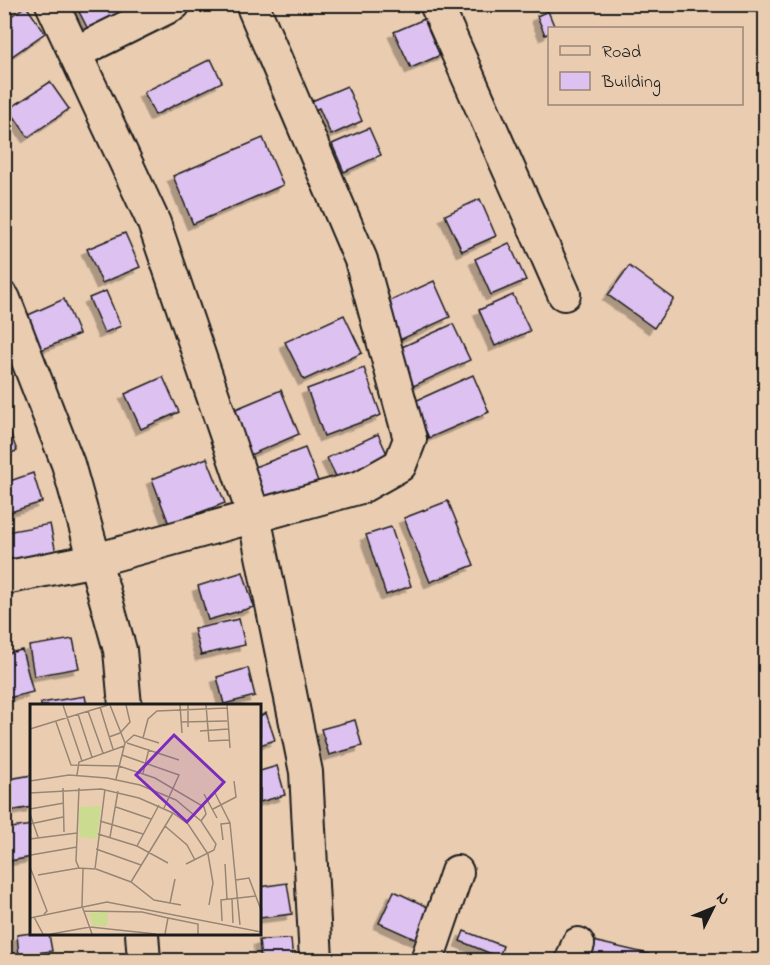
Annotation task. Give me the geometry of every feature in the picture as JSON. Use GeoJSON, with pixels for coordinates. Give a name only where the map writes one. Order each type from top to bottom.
{"type":"FeatureCollection","features":[{"type":"Feature","properties":{"kind":"street"},"geometry":{"type":"LineString","coordinates":[[52,4],[77,52],[154,223],[254,516],[306,772],[316,960]]}},
{"type":"Feature","properties":{"kind":"street"},"geometry":{"type":"LineString","coordinates":[[77,52],[174,4]]}},
{"type":"Feature","properties":{"kind":"street"},"geometry":{"type":"LineString","coordinates":[[4,578],[95,560],[361,487],[400,465],[410,439],[361,260],[252,4]]}},
{"type":"Feature","properties":{"kind":"street"},"geometry":{"type":"LineString","coordinates":[[436,4],[564,294]]}},
{"type":"Feature","properties":{"kind":"street"},"geometry":{"type":"LineString","coordinates":[[4,298],[68,464],[120,650],[124,704]]}},
{"type":"Feature","properties":{"kind":"street"},"geometry":{"type":"LineString","coordinates":[[427,960],[457,872]]}},
{"type":"Feature","properties":{"kind":"street"},"geometry":{"type":"LineString","coordinates":[[142,935],[144,960]]}},
{"type":"Feature","properties":{"kind":"building"},"geometry":{"type":"Polygon","coordinates":[[[75,4],[145,4],[90,33],[75,4]]]}},
{"type":"Feature","properties":{"kind":"building"},"geometry":{"type":"Polygon","coordinates":[[[26,6],[45,33],[5,61],[4,21],[26,6]]]}},
{"type":"Feature","properties":{"kind":"building"},"geometry":{"type":"Polygon","coordinates":[[[548,11],[555,27],[548,27],[548,34],[545,35],[537,16],[548,11]]]}},
{"type":"Feature","properties":{"kind":"building"},"geometry":{"type":"Polygon","coordinates":[[[429,17],[445,53],[411,68],[394,32],[429,17]]]}},
{"type":"Feature","properties":{"kind":"building"},"geometry":{"type":"Polygon","coordinates":[[[211,59],[222,82],[155,115],[144,92],[211,59]]]}},
{"type":"Feature","properties":{"kind":"building"},"geometry":{"type":"Polygon","coordinates":[[[50,82],[69,109],[28,137],[9,109],[50,82]]]}},
{"type":"Feature","properties":{"kind":"building"},"geometry":{"type":"Polygon","coordinates":[[[347,86],[362,121],[331,135],[319,108],[309,112],[305,104],[347,86]]]}},
{"type":"Feature","properties":{"kind":"building"},"geometry":{"type":"Polygon","coordinates":[[[369,128],[381,155],[344,172],[332,144],[369,128]]]}},
{"type":"Feature","properties":{"kind":"building"},"geometry":{"type":"Polygon","coordinates":[[[263,138],[283,185],[193,224],[173,176],[263,138]]]}},
{"type":"Feature","properties":{"kind":"building"},"geometry":{"type":"Polygon","coordinates":[[[480,199],[496,236],[462,251],[445,215],[480,199]]]}},
{"type":"Feature","properties":{"kind":"building"},"geometry":{"type":"Polygon","coordinates":[[[125,233],[140,267],[102,283],[87,249],[125,233]]]}},
{"type":"Feature","properties":{"kind":"building"},"geometry":{"type":"Polygon","coordinates":[[[509,243],[526,280],[491,295],[475,259],[509,243]]]}},
{"type":"Feature","properties":{"kind":"building"},"geometry":{"type":"Polygon","coordinates":[[[629,266],[674,299],[654,328],[608,295],[629,266]]]}},
{"type":"Feature","properties":{"kind":"building"},"geometry":{"type":"Polygon","coordinates":[[[434,281],[450,317],[393,343],[377,307],[434,281]]]}},
{"type":"Feature","properties":{"kind":"building"},"geometry":{"type":"Polygon","coordinates":[[[106,291],[121,326],[104,333],[89,298],[106,291]]]}},
{"type":"Feature","properties":{"kind":"building"},"geometry":{"type":"Polygon","coordinates":[[[513,295],[530,331],[495,346],[479,310],[513,295]]]}},
{"type":"Feature","properties":{"kind":"building"},"geometry":{"type":"Polygon","coordinates":[[[64,299],[79,334],[41,350],[26,316],[64,299]]]}},
{"type":"Feature","properties":{"kind":"building"},"geometry":{"type":"Polygon","coordinates":[[[344,315],[362,353],[304,380],[285,342],[344,315]]]}},
{"type":"Feature","properties":{"kind":"building"},"geometry":{"type":"Polygon","coordinates":[[[453,324],[470,360],[409,388],[393,351],[453,324]]]}},
{"type":"Feature","properties":{"kind":"building"},"geometry":{"type":"Polygon","coordinates":[[[364,368],[381,415],[324,436],[307,389],[364,368]]]}},
{"type":"Feature","properties":{"kind":"building"},"geometry":{"type":"Polygon","coordinates":[[[473,375],[489,412],[429,438],[413,402],[473,375]]]}},
{"type":"Feature","properties":{"kind":"building"},"geometry":{"type":"Polygon","coordinates":[[[163,377],[179,412],[141,429],[125,394],[163,377]]]}},
{"type":"Feature","properties":{"kind":"building"},"geometry":{"type":"Polygon","coordinates":[[[281,390],[299,434],[243,458],[224,414],[281,390]]]}},
{"type":"Feature","properties":{"kind":"building"},"geometry":{"type":"Polygon","coordinates":[[[4,416],[17,451],[4,455],[4,416]]]}},
{"type":"Feature","properties":{"kind":"building"},"geometry":{"type":"Polygon","coordinates":[[[378,434],[393,467],[343,490],[327,458],[378,434]]]}},
{"type":"Feature","properties":{"kind":"building"},"geometry":{"type":"Polygon","coordinates":[[[305,448],[321,489],[261,513],[244,471],[305,448]]]}},
{"type":"Feature","properties":{"kind":"building"},"geometry":{"type":"Polygon","coordinates":[[[207,458],[225,503],[169,524],[152,479],[207,458]]]}},
{"type":"Feature","properties":{"kind":"building"},"geometry":{"type":"Polygon","coordinates":[[[33,473],[42,502],[4,514],[4,483],[33,473]]]}},
{"type":"Feature","properties":{"kind":"building"},"geometry":{"type":"Polygon","coordinates":[[[448,501],[474,565],[430,582],[404,518],[448,501]]]}},
{"type":"Feature","properties":{"kind":"building"},"geometry":{"type":"Polygon","coordinates":[[[50,524],[56,553],[11,561],[6,532],[50,524]]]}},
{"type":"Feature","properties":{"kind":"building"},"geometry":{"type":"Polygon","coordinates":[[[391,527],[411,586],[386,595],[366,535],[391,527]]]}},
{"type":"Feature","properties":{"kind":"building"},"geometry":{"type":"Polygon","coordinates":[[[243,572],[254,607],[208,620],[198,586],[243,572]]]}},
{"type":"Feature","properties":{"kind":"building"},"geometry":{"type":"Polygon","coordinates":[[[239,619],[245,645],[201,655],[194,629],[239,619]]]}},
{"type":"Feature","properties":{"kind":"building"},"geometry":{"type":"Polygon","coordinates":[[[73,639],[79,668],[34,676],[29,646],[73,639]]]}},
{"type":"Feature","properties":{"kind":"building"},"geometry":{"type":"Polygon","coordinates":[[[22,650],[33,692],[4,699],[4,654],[22,650]]]}},
{"type":"Feature","properties":{"kind":"building"},"geometry":{"type":"Polygon","coordinates":[[[248,668],[255,696],[224,704],[217,677],[248,668]]]}},
{"type":"Feature","properties":{"kind":"building"},"geometry":{"type":"Polygon","coordinates":[[[85,696],[87,704],[41,704],[85,696]]]}},
{"type":"Feature","properties":{"kind":"building"},"geometry":{"type":"Polygon","coordinates":[[[266,713],[275,740],[261,745],[261,716],[266,713]]]}},
{"type":"Feature","properties":{"kind":"building"},"geometry":{"type":"Polygon","coordinates":[[[355,720],[362,746],[329,755],[321,729],[355,720]]]}},
{"type":"Feature","properties":{"kind":"building"},"geometry":{"type":"Polygon","coordinates":[[[277,766],[285,795],[261,802],[261,771],[277,766]]]}},
{"type":"Feature","properties":{"kind":"building"},"geometry":{"type":"Polygon","coordinates":[[[30,775],[30,807],[4,812],[4,780],[30,775]]]}},
{"type":"Feature","properties":{"kind":"building"},"geometry":{"type":"Polygon","coordinates":[[[30,825],[30,857],[4,862],[4,829],[30,825]]]}},
{"type":"Feature","properties":{"kind":"building"},"geometry":{"type":"Polygon","coordinates":[[[287,883],[292,914],[261,918],[261,887],[287,883]]]}},
{"type":"Feature","properties":{"kind":"building"},"geometry":{"type":"Polygon","coordinates":[[[394,891],[432,909],[417,940],[379,923],[394,891]]]}},
{"type":"Feature","properties":{"kind":"building"},"geometry":{"type":"Polygon","coordinates":[[[464,931],[503,946],[499,957],[460,941],[464,931]]]}},
{"type":"Feature","properties":{"kind":"building"},"geometry":{"type":"Polygon","coordinates":[[[17,935],[49,935],[52,951],[19,955],[17,935]]]}},
{"type":"Feature","properties":{"kind":"building"},"geometry":{"type":"Polygon","coordinates":[[[291,939],[293,960],[261,960],[259,940],[291,939]]]}},
{"type":"Feature","properties":{"kind":"building"},"geometry":{"type":"Polygon","coordinates":[[[593,941],[649,954],[648,960],[589,960],[593,941]]]}}]}
